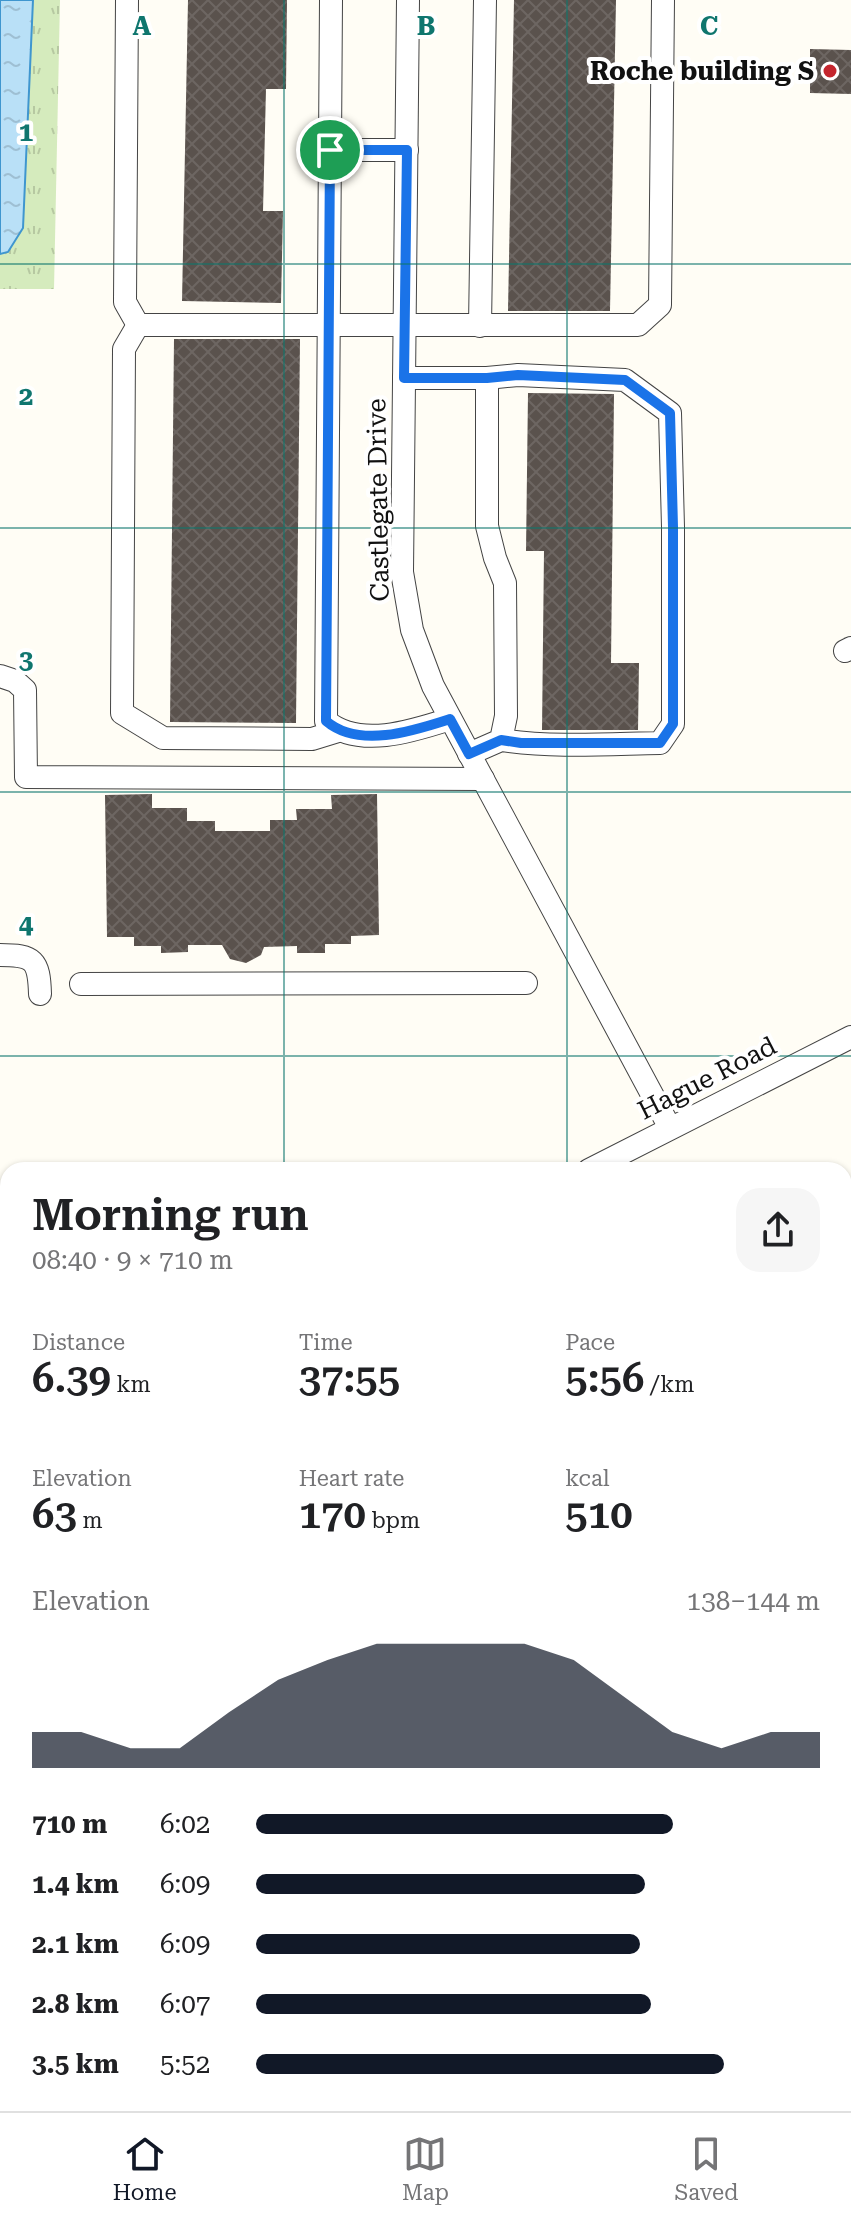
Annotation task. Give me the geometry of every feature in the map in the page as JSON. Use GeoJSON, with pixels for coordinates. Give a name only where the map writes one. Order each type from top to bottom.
{"type":"FeatureCollection","features":[{"type":"Feature","properties":{"kind":"street"},"geometry":{"type":"LineString","coordinates":[[127,0],[125,302],[138,325]]}},
{"type":"Feature","properties":{"kind":"street"},"geometry":{"type":"LineString","coordinates":[[331,0],[326,721],[338,731]]}},
{"type":"Feature","properties":{"kind":"street","name":"Castlegate Drive"},"geometry":{"type":"LineString","coordinates":[[408,0],[404,589],[420,654],[433,686],[670,1128]]}},
{"type":"Feature","properties":{"kind":"street"},"geometry":{"type":"LineString","coordinates":[[480,326],[485,0]]}},
{"type":"Feature","properties":{"kind":"street"},"geometry":{"type":"LineString","coordinates":[[138,325],[638,325],[660,305],[663,0]]}},
{"type":"Feature","properties":{"kind":"street"},"geometry":{"type":"LineString","coordinates":[[330,150],[407,150]]}},
{"type":"Feature","properties":{"kind":"street"},"geometry":{"type":"LineString","coordinates":[[138,325],[124,349],[122,713],[163,738],[312,739],[338,731],[368,735],[413,731],[450,719]]}},
{"type":"Feature","properties":{"kind":"street"},"geometry":{"type":"LineString","coordinates":[[404,378],[518,375],[625,380],[670,413],[673,724],[660,743],[501,740],[469,754]]}},
{"type":"Feature","properties":{"kind":"street"},"geometry":{"type":"LineString","coordinates":[[487,378],[487,526],[505,583],[506,716],[501,740]]}},
{"type":"Feature","properties":{"kind":"street"},"geometry":{"type":"LineString","coordinates":[[0,676],[15,681],[25,690],[26,777],[483,779]]}},
{"type":"Feature","properties":{"kind":"street"},"geometry":{"type":"LineString","coordinates":[[0,955],[24,955],[33,961],[40,971],[40,994]]}},
{"type":"Feature","properties":{"kind":"street"},"geometry":{"type":"LineString","coordinates":[[81,984],[526,983]]}},
{"type":"Feature","properties":{"kind":"street","name":"Hague Road"},"geometry":{"type":"LineString","coordinates":[[604,1162],[851,1037]]}},
{"type":"Feature","properties":{"kind":"green space"},"geometry":{"type":"Polygon","coordinates":[[[0,0],[60,0],[54,289],[0,289],[0,0]]]}},
{"type":"Feature","properties":{"kind":"water"},"geometry":{"type":"Polygon","coordinates":[[[0,0],[33,0],[23,228],[8,252],[0,254],[0,0]]]}},
{"type":"Feature","properties":{"kind":"building"},"geometry":{"type":"Polygon","coordinates":[[[188,0],[287,0],[286,89],[266,89],[263,211],[283,211],[281,303],[182,301],[188,0]]]}},
{"type":"Feature","properties":{"kind":"building"},"geometry":{"type":"Polygon","coordinates":[[[514,0],[616,0],[610,311],[508,311],[514,0]]]}},
{"type":"Feature","properties":{"kind":"building","name":"Roche building S"},"geometry":{"type":"Polygon","coordinates":[[[810,49],[851,50],[851,94],[810,93],[810,49]]]}},
{"type":"Feature","properties":{"kind":"building"},"geometry":{"type":"Polygon","coordinates":[[[174,339],[300,339],[296,723],[170,722],[174,339]]]}},
{"type":"Feature","properties":{"kind":"building"},"geometry":{"type":"Polygon","coordinates":[[[528,393],[614,394],[611,663],[639,663],[638,730],[542,730],[544,551],[526,551],[528,393]]]}},
{"type":"Feature","properties":{"kind":"building"},"geometry":{"type":"Polygon","coordinates":[[[152,794],[152,808],[187,808],[187,821],[215,821],[215,831],[270,831],[270,820],[297,820],[296,809],[332,809],[331,795],[377,794],[379,935],[351,936],[351,944],[325,944],[325,953],[297,953],[297,946],[264,947],[261,955],[246,963],[230,959],[222,945],[188,945],[188,952],[161,953],[161,946],[134,946],[134,937],[107,937],[105,795],[152,794]]]}},
{"type":"Feature","properties":{"kind":"place","name":"Roche building S"},"geometry":{"type":"Point","coordinates":[830,71]}},
{"type":"Feature","properties":{"kind":"route"},"geometry":{"type":"LineString","coordinates":[[330,150],[407,150],[404,378],[518,375],[625,380],[670,413],[673,724],[660,743],[521,743],[501,740],[469,754],[450,719],[413,731],[368,735],[338,731],[326,721],[330,150]]}}]}
